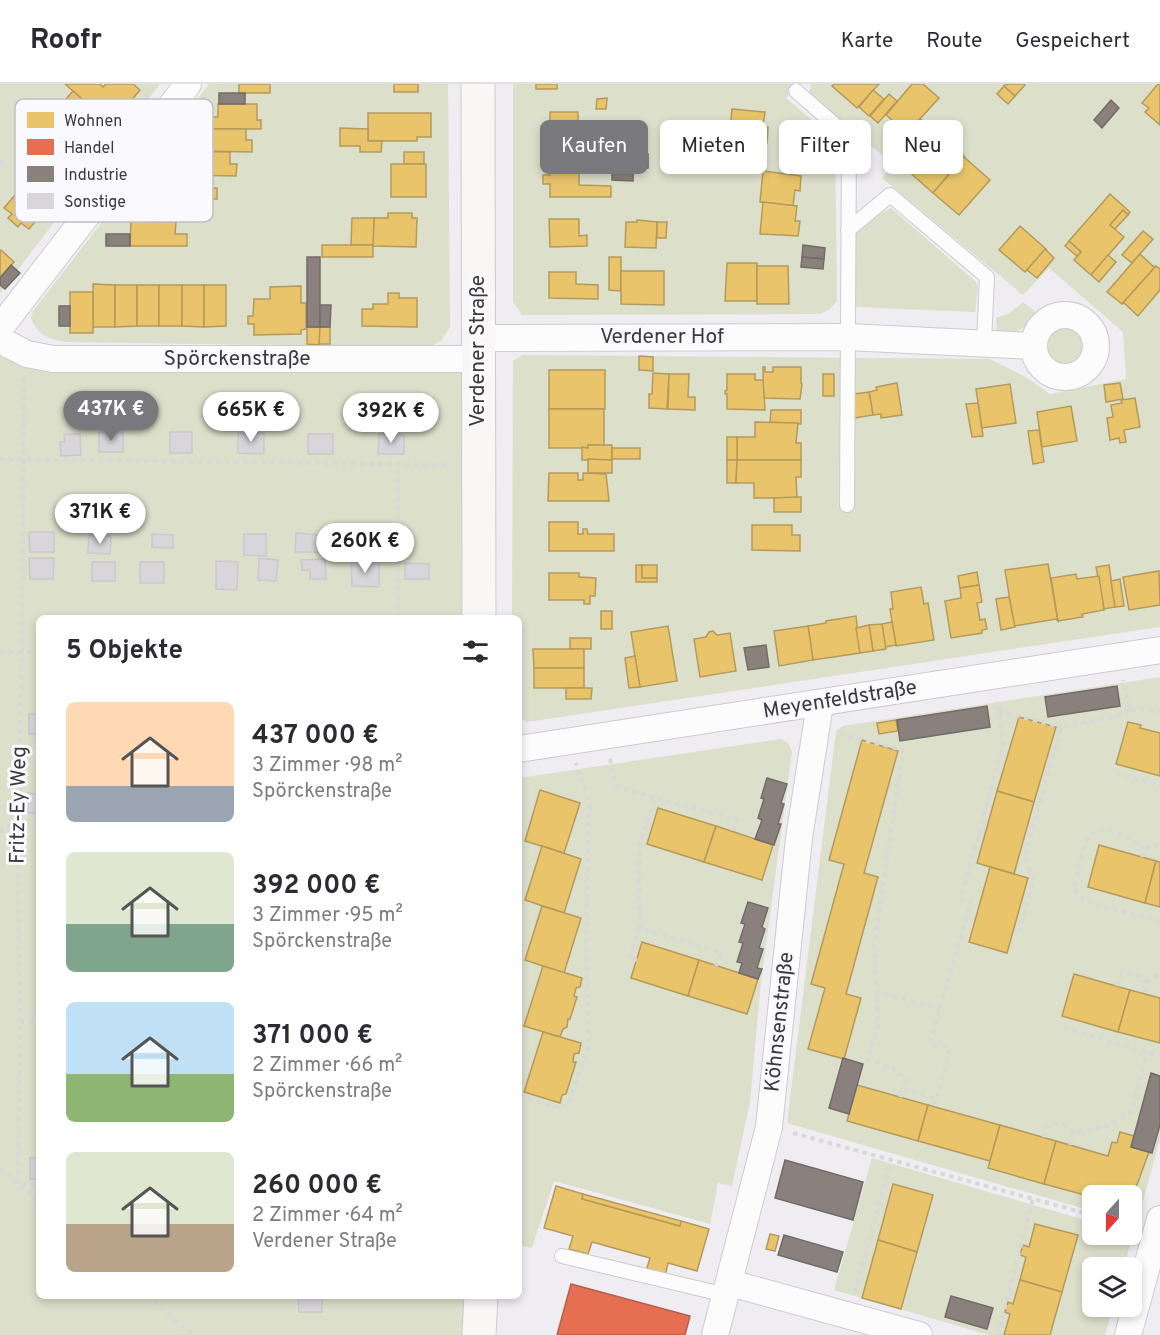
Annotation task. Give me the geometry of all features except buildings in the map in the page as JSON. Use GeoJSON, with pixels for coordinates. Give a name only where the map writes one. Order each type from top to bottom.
{"type":"FeatureCollection","features":[{"type":"Feature","properties":{"kind":"street"},"geometry":{"type":"LineString","coordinates":[[176,99],[188,84]]}},
{"type":"Feature","properties":{"kind":"street","name":"Verdener Straße"},"geometry":{"type":"LineString","coordinates":[[478,84],[479,615]]}},
{"type":"Feature","properties":{"kind":"street"},"geometry":{"type":"LineString","coordinates":[[0,328],[82,222]]}},
{"type":"Feature","properties":{"kind":"street","name":"Verdener Hof"},"geometry":{"type":"LineString","coordinates":[[477,349],[847,337],[1033,346]]}},
{"type":"Feature","properties":{"kind":"street","name":"Spörckenstraße"},"geometry":{"type":"LineString","coordinates":[[0,340],[27,354],[52,359],[477,349]]}},
{"type":"Feature","properties":{"kind":"street","name":"Meyenfeldstraße"},"geometry":{"type":"LineString","coordinates":[[522,749],[1160,650]]}},
{"type":"Feature","properties":{"kind":"street","name":"Köhnsenstraße"},"geometry":{"type":"LineString","coordinates":[[719,1334],[769,1126],[799,838],[820,704]]}},
{"type":"Feature","properties":{"kind":"street"},"geometry":{"type":"LineString","coordinates":[[1128,1335],[1160,1219]]}},
{"type":"Feature","properties":{"kind":"street"},"geometry":{"type":"LineString","coordinates":[[728,1289],[849,1316],[919,1335]]}},
{"type":"Feature","properties":{"kind":"street"},"geometry":{"type":"LineString","coordinates":[[479,1335],[481,1299]]}},
{"type":"Feature","properties":{"kind":"lane"},"geometry":{"type":"LineString","coordinates":[[796,91],[849,137],[847,505]]}},
{"type":"Feature","properties":{"kind":"lane"},"geometry":{"type":"LineString","coordinates":[[848,230],[890,195],[987,277],[984,343]]}},
{"type":"Feature","properties":{"kind":"lane"},"geometry":{"type":"LineString","coordinates":[[562,1256],[728,1289]]}},
{"type":"Feature","properties":{"kind":"path","name":"Fritz-Ey Weg"},"geometry":{"type":"LineString","coordinates":[[18,1184],[20,1022],[17,823],[22,652],[24,363],[27,354]]}},
{"type":"Feature","properties":{"kind":"path"},"geometry":{"type":"LineString","coordinates":[[0,459],[478,466]]}},
{"type":"Feature","properties":{"kind":"path"},"geometry":{"type":"LineString","coordinates":[[398,464],[398,615]]}},
{"type":"Feature","properties":{"kind":"path"},"geometry":{"type":"LineString","coordinates":[[0,652],[36,652]]}},
{"type":"Feature","properties":{"kind":"path"},"geometry":{"type":"LineString","coordinates":[[1116,657],[1131,710]]}},
{"type":"Feature","properties":{"kind":"path"},"geometry":{"type":"LineString","coordinates":[[934,1106],[950,1049],[930,1043],[971,902],[961,899],[1003,745],[993,676]]}},
{"type":"Feature","properties":{"kind":"path"},"geometry":{"type":"LineString","coordinates":[[998,711],[1061,727],[1113,717],[1131,710],[1145,709],[1160,712]]}},
{"type":"Feature","properties":{"kind":"path"},"geometry":{"type":"LineString","coordinates":[[1019,932],[1033,881],[1025,856],[1061,727]]}},
{"type":"Feature","properties":{"kind":"path"},"geometry":{"type":"LineString","coordinates":[[816,729],[903,750],[874,947],[878,1026],[867,1060],[893,1068],[906,1080],[900,1097]]}},
{"type":"Feature","properties":{"kind":"path"},"geometry":{"type":"LineString","coordinates":[[605,736],[616,786],[737,819],[733,832]]}},
{"type":"Feature","properties":{"kind":"path"},"geometry":{"type":"LineString","coordinates":[[522,1097],[560,1108],[568,1104],[589,1046],[586,947],[589,802],[569,742]]}},
{"type":"Feature","properties":{"kind":"path"},"geometry":{"type":"LineString","coordinates":[[1116,773],[1160,786]]}},
{"type":"Feature","properties":{"kind":"path"},"geometry":{"type":"LineString","coordinates":[[637,960],[629,958],[640,928],[639,845],[655,798]]}},
{"type":"Feature","properties":{"kind":"path"},"geometry":{"type":"LineString","coordinates":[[0,832],[4,827],[17,823],[36,823]]}},
{"type":"Feature","properties":{"kind":"path"},"geometry":{"type":"LineString","coordinates":[[647,823],[653,825]]}},
{"type":"Feature","properties":{"kind":"path"},"geometry":{"type":"LineString","coordinates":[[1144,850],[1132,839],[1115,832],[1097,832],[1087,840],[1074,887],[1086,902],[1160,921]]}},
{"type":"Feature","properties":{"kind":"path"},"geometry":{"type":"LineString","coordinates":[[1142,857],[1144,850],[1153,845],[1160,846]]}},
{"type":"Feature","properties":{"kind":"path"},"geometry":{"type":"LineString","coordinates":[[640,928],[722,953],[716,966]]}},
{"type":"Feature","properties":{"kind":"path"},"geometry":{"type":"LineString","coordinates":[[1117,986],[1121,975],[1130,973],[1141,976],[1147,983]]}},
{"type":"Feature","properties":{"kind":"path"},"geometry":{"type":"LineString","coordinates":[[1144,994],[1147,983],[1160,973]]}},
{"type":"Feature","properties":{"kind":"path"},"geometry":{"type":"LineString","coordinates":[[876,991],[940,1009]]}},
{"type":"Feature","properties":{"kind":"path"},"geometry":{"type":"LineString","coordinates":[[20,1022],[36,1022]]}},
{"type":"Feature","properties":{"kind":"path"},"geometry":{"type":"LineString","coordinates":[[1064,1028],[1160,1056]]}},
{"type":"Feature","properties":{"kind":"path"},"geometry":{"type":"LineString","coordinates":[[1043,1137],[1047,1126],[1056,1123],[1074,1132],[1107,1126],[1132,1111],[1147,1052]]}},
{"type":"Feature","properties":{"kind":"path"},"geometry":{"type":"LineString","coordinates":[[903,1089],[936,1099]]}},
{"type":"Feature","properties":{"kind":"path"},"geometry":{"type":"LineString","coordinates":[[769,1126],[1082,1212]]}},
{"type":"Feature","properties":{"kind":"path"},"geometry":{"type":"LineString","coordinates":[[1070,1145],[1074,1132]]}},
{"type":"Feature","properties":{"kind":"path"},"geometry":{"type":"LineString","coordinates":[[849,1316],[891,1160]]}},
{"type":"Feature","properties":{"kind":"path"},"geometry":{"type":"LineString","coordinates":[[0,1168],[36,1199]]}},
{"type":"Feature","properties":{"kind":"path"},"geometry":{"type":"LineString","coordinates":[[18,1184],[36,1184]]}},
{"type":"Feature","properties":{"kind":"path"},"geometry":{"type":"LineString","coordinates":[[998,1335],[1033,1198]]}},
{"type":"Feature","properties":{"kind":"path"},"geometry":{"type":"LineString","coordinates":[[150,1299],[192,1335]]}},
{"type":"Feature","properties":{"kind":"green space"},"geometry":{"type":"Polygon","coordinates":[[[0,84],[160,84],[149,99],[15,99],[15,222],[54,222],[0,293],[0,84]]]}},
{"type":"Feature","properties":{"kind":"green space"},"geometry":{"type":"Polygon","coordinates":[[[209,84],[448,84],[450,327],[441,341],[429,347],[64,342],[40,332],[31,318],[33,311],[102,222],[213,222],[213,99],[197,99],[209,84]]]}},
{"type":"Feature","properties":{"kind":"green space"},"geometry":{"type":"Polygon","coordinates":[[[513,84],[798,84],[786,98],[812,120],[779,120],[779,174],[835,174],[837,301],[830,309],[820,314],[522,315],[513,302],[513,84]]]}},
{"type":"Feature","properties":{"kind":"green space"},"geometry":{"type":"Polygon","coordinates":[[[811,84],[1160,84],[1160,627],[527,722],[522,719],[522,615],[512,615],[513,361],[522,355],[990,359],[1029,379],[1050,394],[1126,379],[1123,332],[1049,268],[1023,295],[882,178],[885,174],[963,174],[963,120],[883,120],[883,156],[871,146],[871,120],[839,120],[809,93],[811,84]]]}},
{"type":"Feature","properties":{"kind":"green space"},"geometry":{"type":"Polygon","coordinates":[[[891,208],[976,282],[978,288],[975,312],[855,307],[854,234],[860,225],[891,208]]]}},
{"type":"Feature","properties":{"kind":"green space"},"geometry":{"type":"Polygon","coordinates":[[[1023,302],[1039,315],[1020,330],[997,335],[996,318],[1010,313],[1023,302]]]}},
{"type":"Feature","properties":{"kind":"green space"},"geometry":{"type":"Polygon","coordinates":[[[1066,326],[1079,332],[1085,345],[1079,358],[1066,364],[1053,358],[1047,345],[1053,332],[1066,326]]]}},
{"type":"Feature","properties":{"kind":"green space"},"geometry":{"type":"Polygon","coordinates":[[[0,340],[27,354],[477,359],[479,615],[36,615],[36,1299],[481,1299],[479,1335],[0,1335],[0,340]]]}},
{"type":"Feature","properties":{"kind":"green space"},"geometry":{"type":"Polygon","coordinates":[[[1160,677],[1160,1139],[1142,1204],[1142,1185],[1082,1185],[1082,1208],[787,1123],[836,731],[843,726],[1160,677]]]}},
{"type":"Feature","properties":{"kind":"green space"},"geometry":{"type":"Polygon","coordinates":[[[781,739],[789,744],[792,752],[761,982],[750,1102],[732,1186],[718,1183],[710,1224],[554,1181],[532,1248],[522,1245],[522,778],[781,739]]]}},
{"type":"Feature","properties":{"kind":"green space"},"geometry":{"type":"Polygon","coordinates":[[[872,1158],[1082,1219],[1082,1245],[1130,1245],[1127,1257],[1082,1257],[1082,1317],[1110,1317],[1105,1335],[989,1335],[834,1290],[872,1158]]]}}]}
